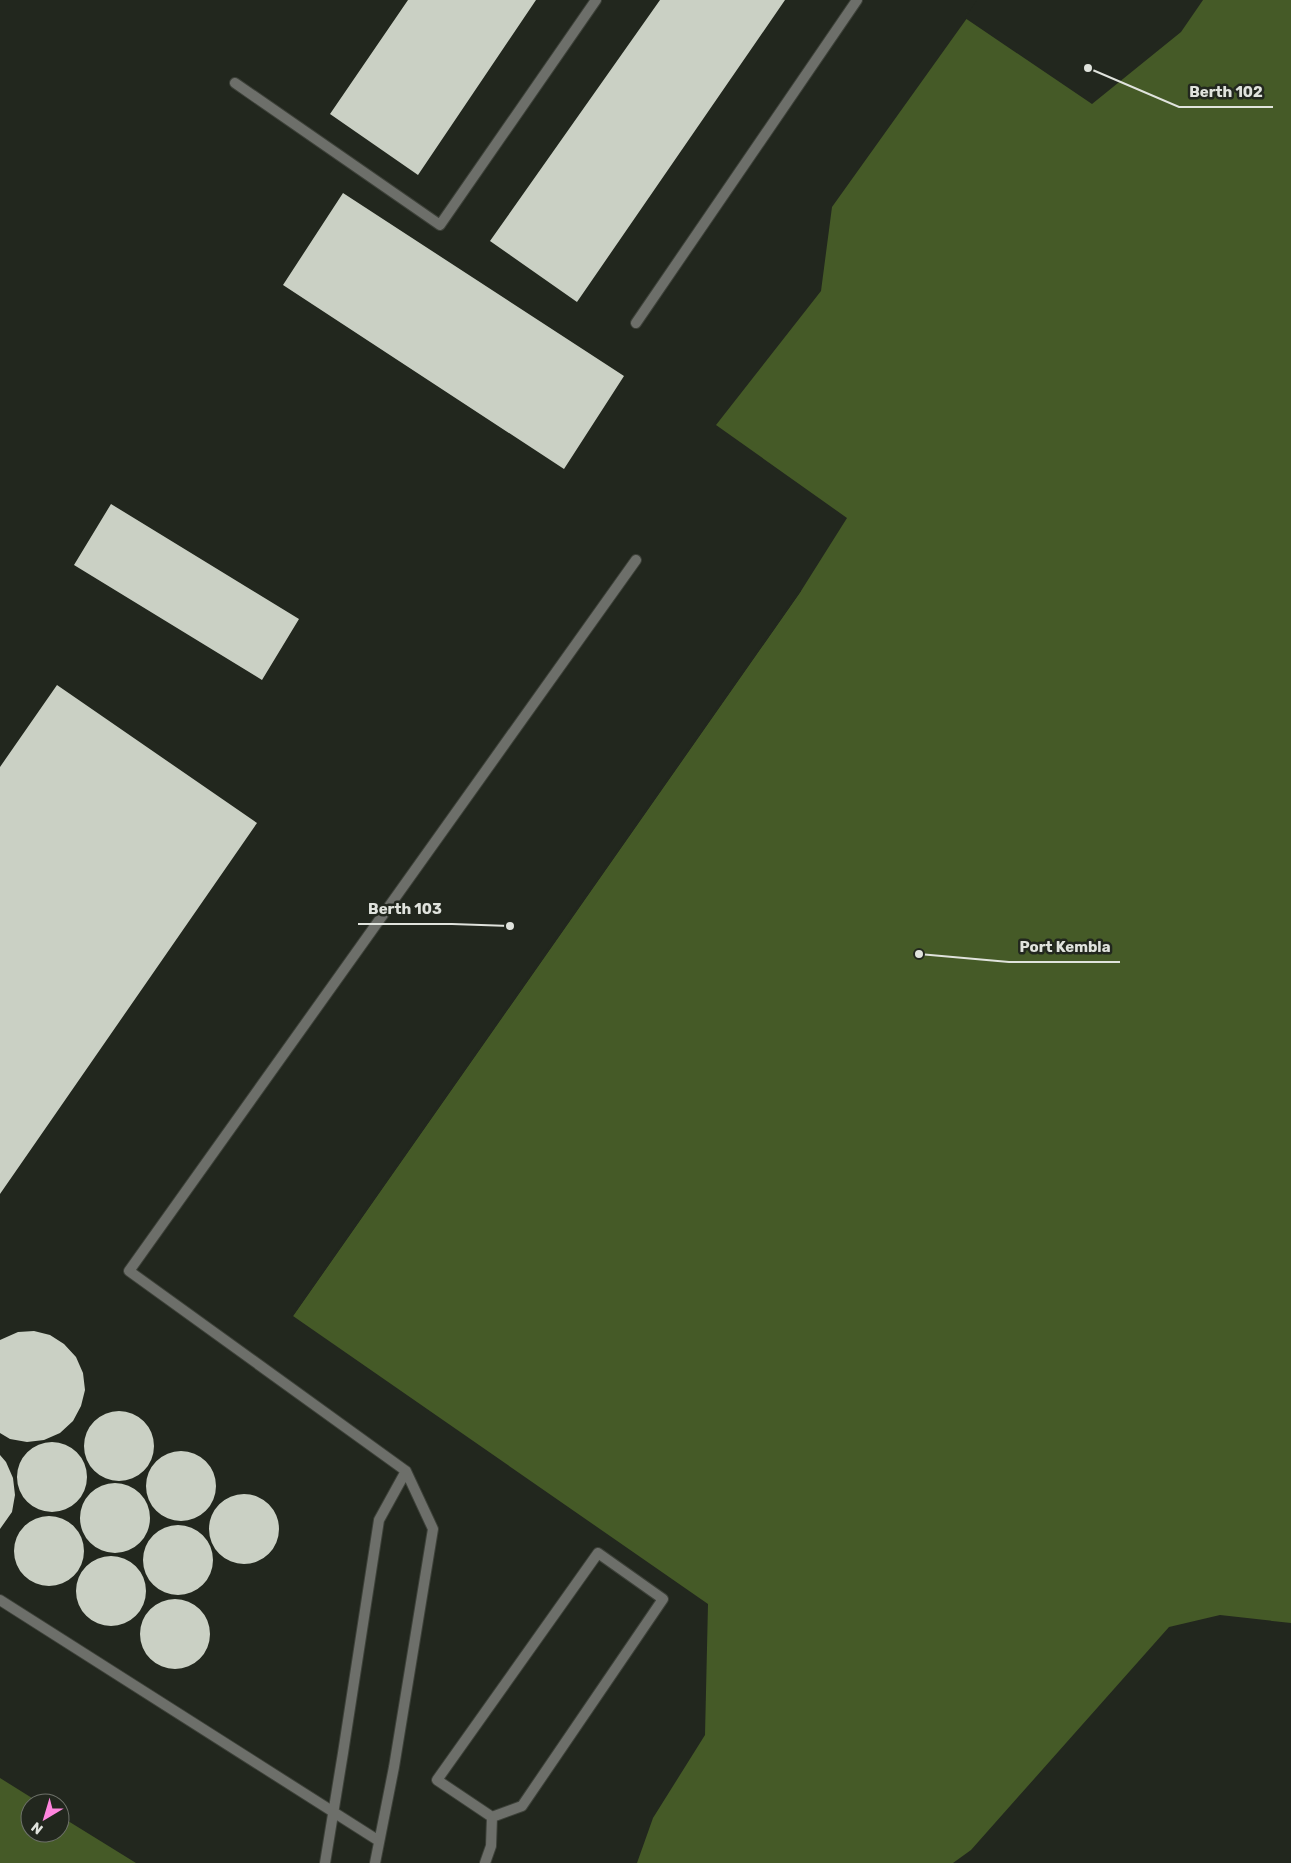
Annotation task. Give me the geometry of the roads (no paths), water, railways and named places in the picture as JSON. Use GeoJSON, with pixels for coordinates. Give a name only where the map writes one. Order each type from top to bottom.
{"type":"FeatureCollection","features":[{"type":"Feature","properties":{"kind":"lane"},"geometry":{"type":"LineString","coordinates":[[235,83],[440,225],[596,0]]}},
{"type":"Feature","properties":{"kind":"lane"},"geometry":{"type":"LineString","coordinates":[[636,323],[857,0]]}},
{"type":"Feature","properties":{"kind":"lane"},"geometry":{"type":"LineString","coordinates":[[375,1863],[394,1767],[433,1529],[406,1471],[128,1272],[636,560]]}},
{"type":"Feature","properties":{"kind":"lane"},"geometry":{"type":"LineString","coordinates":[[325,1863],[379,1520],[406,1471]]}},
{"type":"Feature","properties":{"kind":"lane"},"geometry":{"type":"LineString","coordinates":[[598,1553],[663,1599],[522,1806],[492,1817],[438,1780],[598,1553]]}},
{"type":"Feature","properties":{"kind":"lane"},"geometry":{"type":"LineString","coordinates":[[0,1600],[379,1841]]}},
{"type":"Feature","properties":{"kind":"lane"},"geometry":{"type":"LineString","coordinates":[[486,1863],[491,1846],[492,1817]]}},
{"type":"Feature","properties":{"kind":"place","name":"Berth 102"},"geometry":{"type":"Point","coordinates":[1088,68]}},
{"type":"Feature","properties":{"kind":"place","name":"Berth 103"},"geometry":{"type":"Point","coordinates":[510,926]}},
{"type":"Feature","properties":{"kind":"place","name":"Port Kembla"},"geometry":{"type":"Point","coordinates":[919,954]}}]}
